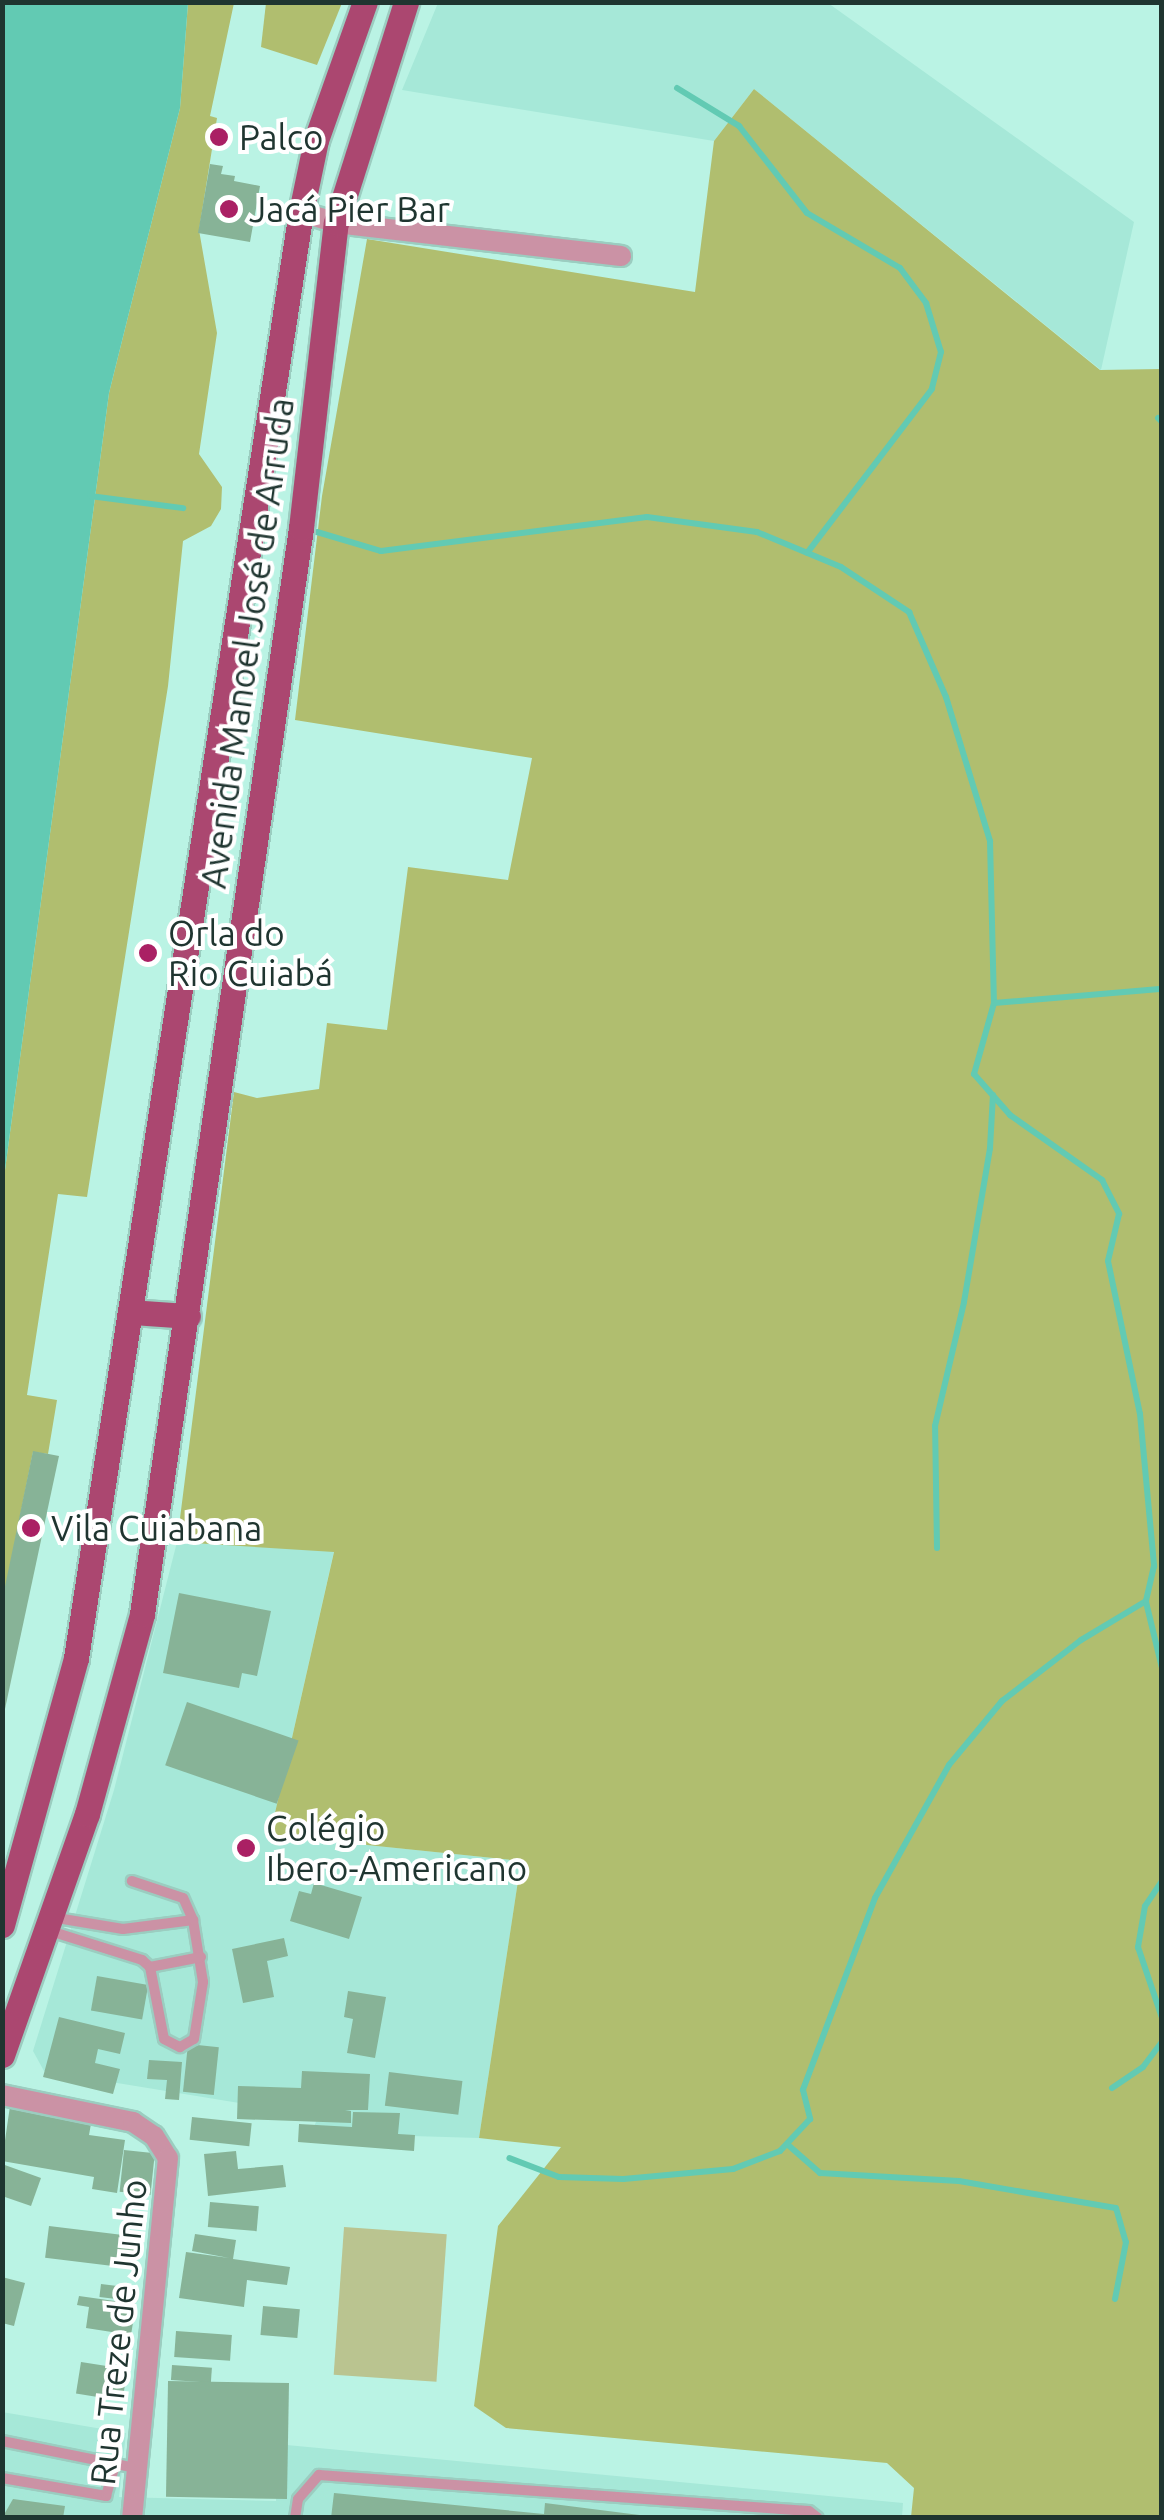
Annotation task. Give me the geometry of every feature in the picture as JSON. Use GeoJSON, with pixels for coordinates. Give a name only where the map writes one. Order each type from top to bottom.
{"type":"FeatureCollection","features":[{"type":"Feature","properties":{"kind":"main road","name":"Avenida Manoel José de Arruda"},"geometry":{"type":"LineString","coordinates":[[2,1925],[76,1658],[301,212],[316,140],[365,2]]}},
{"type":"Feature","properties":{"kind":"main road","name":"Avenida Manoel José de Arruda"},"geometry":{"type":"LineString","coordinates":[[2,2055],[49,1923],[131,1665],[188,1316],[301,528],[336,224],[406,2]]}},
{"type":"Feature","properties":{"kind":"main road"},"geometry":{"type":"LineString","coordinates":[[131,1312],[188,1316]]}},
{"type":"Feature","properties":{"kind":"street"},"geometry":{"type":"LineString","coordinates":[[301,212],[336,224],[622,256]]}},
{"type":"Feature","properties":{"kind":"street","name":"Rua Treze de Junho"},"geometry":{"type":"LineString","coordinates":[[2,2095],[133,2122],[154,2136],[168,2158],[132,2518]]}},
{"type":"Feature","properties":{"kind":"lane"},"geometry":{"type":"LineString","coordinates":[[132,1881],[183,1898],[193,1920],[201,1956],[202,2021],[194,2039],[180,2047],[164,2038],[150,1967]]}},
{"type":"Feature","properties":{"kind":"lane"},"geometry":{"type":"LineString","coordinates":[[49,1923],[124,1929],[193,1920]]}},
{"type":"Feature","properties":{"kind":"lane"},"geometry":{"type":"LineString","coordinates":[[49,1923],[150,1967],[201,1956]]}},
{"type":"Feature","properties":{"kind":"lane"},"geometry":{"type":"LineString","coordinates":[[2,2441],[136,2468]]}},
{"type":"Feature","properties":{"kind":"lane"},"geometry":{"type":"LineString","coordinates":[[2,2478],[100,2497],[110,2492],[115,2464]]}},
{"type":"Feature","properties":{"kind":"lane"},"geometry":{"type":"LineString","coordinates":[[295,2518],[298,2499],[319,2475],[818,2518]]}},
{"type":"Feature","properties":{"kind":"shaded area"},"geometry":{"type":"Polygon","coordinates":[[[3,2],[188,3],[180,108],[109,393],[3,1185],[3,2]]]}},
{"type":"Feature","properties":{"kind":"shaded area"},"geometry":{"type":"Polygon","coordinates":[[[188,3],[234,3],[210,116],[217,118],[199,230],[217,333],[199,454],[222,487],[221,509],[211,526],[183,541],[168,686],[87,1197],[58,1194],[27,1395],[57,1400],[48,1454],[33,1452],[3,1601],[3,1185],[109,393],[180,108],[188,3]]]}},
{"type":"Feature","properties":{"kind":"shaded area"},"geometry":{"type":"Polygon","coordinates":[[[266,3],[342,3],[317,65],[261,47],[266,3]]]}},
{"type":"Feature","properties":{"kind":"shaded area"},"geometry":{"type":"Polygon","coordinates":[[[438,3],[828,3],[1134,222],[1101,370],[754,89],[714,141],[402,90],[438,3]]]}},
{"type":"Feature","properties":{"kind":"shaded area"},"geometry":{"type":"Polygon","coordinates":[[[754,89],[1100,370],[1161,369],[1161,2517],[911,2517],[914,2488],[887,2463],[506,2428],[474,2406],[498,2226],[561,2147],[479,2138],[521,1861],[270,1835],[334,1552],[177,1542],[234,1092],[257,1098],[319,1089],[327,1023],[387,1030],[408,867],[508,880],[532,758],[295,720],[322,496],[367,239],[695,292],[714,141],[754,89]]]}},
{"type":"Feature","properties":{"kind":"shaded area","name":"Colégio Ibero-Americano"},"geometry":{"type":"Polygon","coordinates":[[[177,1542],[334,1551],[270,1835],[521,1861],[479,2138],[312,2133],[318,2116],[44,2071],[33,2051],[114,1790],[177,1542]]]}},
{"type":"Feature","properties":{"kind":"shaded area"},"geometry":{"type":"Polygon","coordinates":[[[344,2227],[447,2234],[436,2382],[334,2375],[344,2227]]]}},
{"type":"Feature","properties":{"kind":"shaded area"},"geometry":{"type":"Polygon","coordinates":[[[2,2412],[126,2433],[119,2497],[276,2501],[276,2444],[903,2503],[902,2517],[3,2517],[2,2412]]]}},
{"type":"Feature","properties":{"kind":"building","name":"Jacá Pier Bar"},"geometry":{"type":"Polygon","coordinates":[[[210,164],[223,166],[221,174],[235,176],[234,181],[260,186],[250,242],[198,233],[210,164]]]}},
{"type":"Feature","properties":{"kind":"building","name":"Vila Cuiabana"},"geometry":{"type":"Polygon","coordinates":[[[33,1451],[59,1456],[2,1723],[2,1601],[33,1451]]]}},
{"type":"Feature","properties":{"kind":"building"},"geometry":{"type":"Polygon","coordinates":[[[179,1593],[271,1611],[257,1676],[242,1673],[239,1688],[163,1673],[179,1593]]]}},
{"type":"Feature","properties":{"kind":"building"},"geometry":{"type":"Polygon","coordinates":[[[187,1702],[299,1740],[277,1804],[165,1765],[187,1702]]]}},
{"type":"Feature","properties":{"kind":"building"},"geometry":{"type":"Polygon","coordinates":[[[314,1883],[362,1897],[349,1939],[290,1921],[299,1891],[311,1894],[314,1883]]]}},
{"type":"Feature","properties":{"kind":"building"},"geometry":{"type":"Polygon","coordinates":[[[284,1938],[288,1956],[267,1961],[274,1997],[243,2003],[232,1949],[284,1938]]]}},
{"type":"Feature","properties":{"kind":"building"},"geometry":{"type":"Polygon","coordinates":[[[97,1976],[148,1985],[142,2019],[91,2010],[97,1976]]]}},
{"type":"Feature","properties":{"kind":"building"},"geometry":{"type":"Polygon","coordinates":[[[348,1991],[386,1997],[375,2058],[347,2053],[353,2019],[344,2017],[348,1991]]]}},
{"type":"Feature","properties":{"kind":"building"},"geometry":{"type":"Polygon","coordinates":[[[59,2017],[125,2033],[120,2054],[98,2049],[95,2063],[120,2069],[113,2094],[43,2077],[59,2017]]]}},
{"type":"Feature","properties":{"kind":"building"},"geometry":{"type":"Polygon","coordinates":[[[188,2044],[219,2047],[214,2095],[183,2092],[188,2044]]]}},
{"type":"Feature","properties":{"kind":"building"},"geometry":{"type":"Polygon","coordinates":[[[149,2060],[182,2062],[179,2100],[165,2099],[167,2080],[147,2079],[149,2060]]]}},
{"type":"Feature","properties":{"kind":"building"},"geometry":{"type":"Polygon","coordinates":[[[302,2071],[370,2074],[368,2110],[345,2110],[351,2111],[351,2123],[237,2119],[238,2086],[301,2088],[302,2071]]]}},
{"type":"Feature","properties":{"kind":"building"},"geometry":{"type":"Polygon","coordinates":[[[389,2072],[462,2081],[458,2115],[385,2106],[389,2072]]]}},
{"type":"Feature","properties":{"kind":"building"},"geometry":{"type":"Polygon","coordinates":[[[10,2106],[92,2118],[89,2135],[125,2140],[117,2193],[92,2189],[94,2177],[2,2161],[10,2106]]]}},
{"type":"Feature","properties":{"kind":"building"},"geometry":{"type":"Polygon","coordinates":[[[353,2112],[400,2113],[398,2134],[415,2135],[414,2151],[298,2142],[299,2124],[352,2127],[353,2112]]]}},
{"type":"Feature","properties":{"kind":"building"},"geometry":{"type":"Polygon","coordinates":[[[192,2117],[252,2123],[249,2146],[190,2140],[192,2117]]]}},
{"type":"Feature","properties":{"kind":"building"},"geometry":{"type":"Polygon","coordinates":[[[124,2150],[155,2153],[150,2195],[120,2192],[124,2150]]]}},
{"type":"Feature","properties":{"kind":"building"},"geometry":{"type":"Polygon","coordinates":[[[236,2151],[238,2169],[283,2165],[286,2187],[208,2196],[204,2154],[236,2151]]]}},
{"type":"Feature","properties":{"kind":"building"},"geometry":{"type":"Polygon","coordinates":[[[2,2164],[41,2178],[31,2206],[2,2196],[2,2164]]]}},
{"type":"Feature","properties":{"kind":"building"},"geometry":{"type":"Polygon","coordinates":[[[210,2202],[259,2206],[257,2231],[208,2227],[210,2202]]]}},
{"type":"Feature","properties":{"kind":"building"},"geometry":{"type":"Polygon","coordinates":[[[49,2226],[139,2237],[135,2269],[45,2258],[49,2226]]]}},
{"type":"Feature","properties":{"kind":"building"},"geometry":{"type":"Polygon","coordinates":[[[195,2234],[236,2240],[233,2259],[290,2267],[287,2285],[247,2280],[244,2307],[179,2298],[186,2252],[229,2258],[192,2251],[195,2234]]]}},
{"type":"Feature","properties":{"kind":"building"},"geometry":{"type":"Polygon","coordinates":[[[2,2277],[25,2283],[14,2326],[2,2323],[2,2277]]]}},
{"type":"Feature","properties":{"kind":"building"},"geometry":{"type":"Polygon","coordinates":[[[101,2284],[139,2289],[137,2302],[99,2297],[101,2284]]]}},
{"type":"Feature","properties":{"kind":"building"},"geometry":{"type":"Polygon","coordinates":[[[79,2296],[136,2304],[131,2335],[86,2328],[89,2307],[77,2305],[79,2296]]]}},
{"type":"Feature","properties":{"kind":"building"},"geometry":{"type":"Polygon","coordinates":[[[263,2306],[300,2309],[297,2338],[260,2335],[263,2306]]]}},
{"type":"Feature","properties":{"kind":"building"},"geometry":{"type":"Polygon","coordinates":[[[176,2331],[232,2335],[230,2361],[174,2357],[176,2331]]]}},
{"type":"Feature","properties":{"kind":"building"},"geometry":{"type":"Polygon","coordinates":[[[81,2362],[127,2369],[122,2401],[76,2394],[81,2362]]]}},
{"type":"Feature","properties":{"kind":"building"},"geometry":{"type":"Polygon","coordinates":[[[172,2365],[212,2368],[211,2383],[171,2380],[172,2365]]]}},
{"type":"Feature","properties":{"kind":"building"},"geometry":{"type":"Polygon","coordinates":[[[168,2381],[289,2383],[287,2499],[166,2497],[168,2381]]]}},
{"type":"Feature","properties":{"kind":"building"},"geometry":{"type":"Polygon","coordinates":[[[334,2493],[544,2514],[545,2503],[663,2518],[331,2518],[334,2493]]]}},
{"type":"Feature","properties":{"kind":"building"},"geometry":{"type":"Polygon","coordinates":[[[13,2499],[65,2506],[63,2518],[2,2518],[13,2499]]]}},
{"type":"Feature","properties":{"kind":"waterway"},"geometry":{"type":"LineString","coordinates":[[677,88],[739,126],[807,213],[900,268],[926,303],[941,352],[932,389],[807,553]]}},
{"type":"Feature","properties":{"kind":"waterway"},"geometry":{"type":"LineString","coordinates":[[1158,418],[1162,422]]}},
{"type":"Feature","properties":{"kind":"waterway"},"geometry":{"type":"LineString","coordinates":[[90,496],[183,508]]}},
{"type":"Feature","properties":{"kind":"waterway"},"geometry":{"type":"LineString","coordinates":[[317,532],[381,551],[647,517],[757,532],[841,567],[909,612],[946,697],[990,841],[994,1003],[974,1074],[1010,1115],[1102,1180],[1119,1214],[1108,1261],[1140,1414],[1154,1566],[1146,1601],[1081,1640],[1002,1701],[949,1765],[875,1898],[803,2090],[810,2119],[780,2151],[733,2169],[623,2179],[559,2177],[509,2158]]}},
{"type":"Feature","properties":{"kind":"waterway"},"geometry":{"type":"LineString","coordinates":[[994,1003],[1162,989]]}},
{"type":"Feature","properties":{"kind":"waterway"},"geometry":{"type":"LineString","coordinates":[[937,1548],[935,1426],[964,1302],[990,1148],[993,1095]]}},
{"type":"Feature","properties":{"kind":"waterway"},"geometry":{"type":"LineString","coordinates":[[1146,1602],[1162,1668]]}},
{"type":"Feature","properties":{"kind":"waterway"},"geometry":{"type":"LineString","coordinates":[[1162,1881],[1145,1906],[1138,1947],[1162,2018]]}},
{"type":"Feature","properties":{"kind":"waterway"},"geometry":{"type":"LineString","coordinates":[[1112,2088],[1143,2067],[1162,2042]]}},
{"type":"Feature","properties":{"kind":"waterway"},"geometry":{"type":"LineString","coordinates":[[787,2144],[820,2173],[959,2181],[1116,2208],[1126,2242],[1115,2299]]}},
{"type":"Feature","properties":{"kind":"place","name":"Palco"},"geometry":{"type":"Point","coordinates":[219,137]}},
{"type":"Feature","properties":{"kind":"place","name":"Jacá Pier Bar"},"geometry":{"type":"Point","coordinates":[229,209]}},
{"type":"Feature","properties":{"kind":"place","name":"Orla do Rio Cuiabá"},"geometry":{"type":"Point","coordinates":[148,953]}},
{"type":"Feature","properties":{"kind":"place","name":"Vila Cuiabana"},"geometry":{"type":"Point","coordinates":[31,1528]}},
{"type":"Feature","properties":{"kind":"place","name":"Colégio Ibero-Americano"},"geometry":{"type":"Point","coordinates":[246,1848]}}]}
